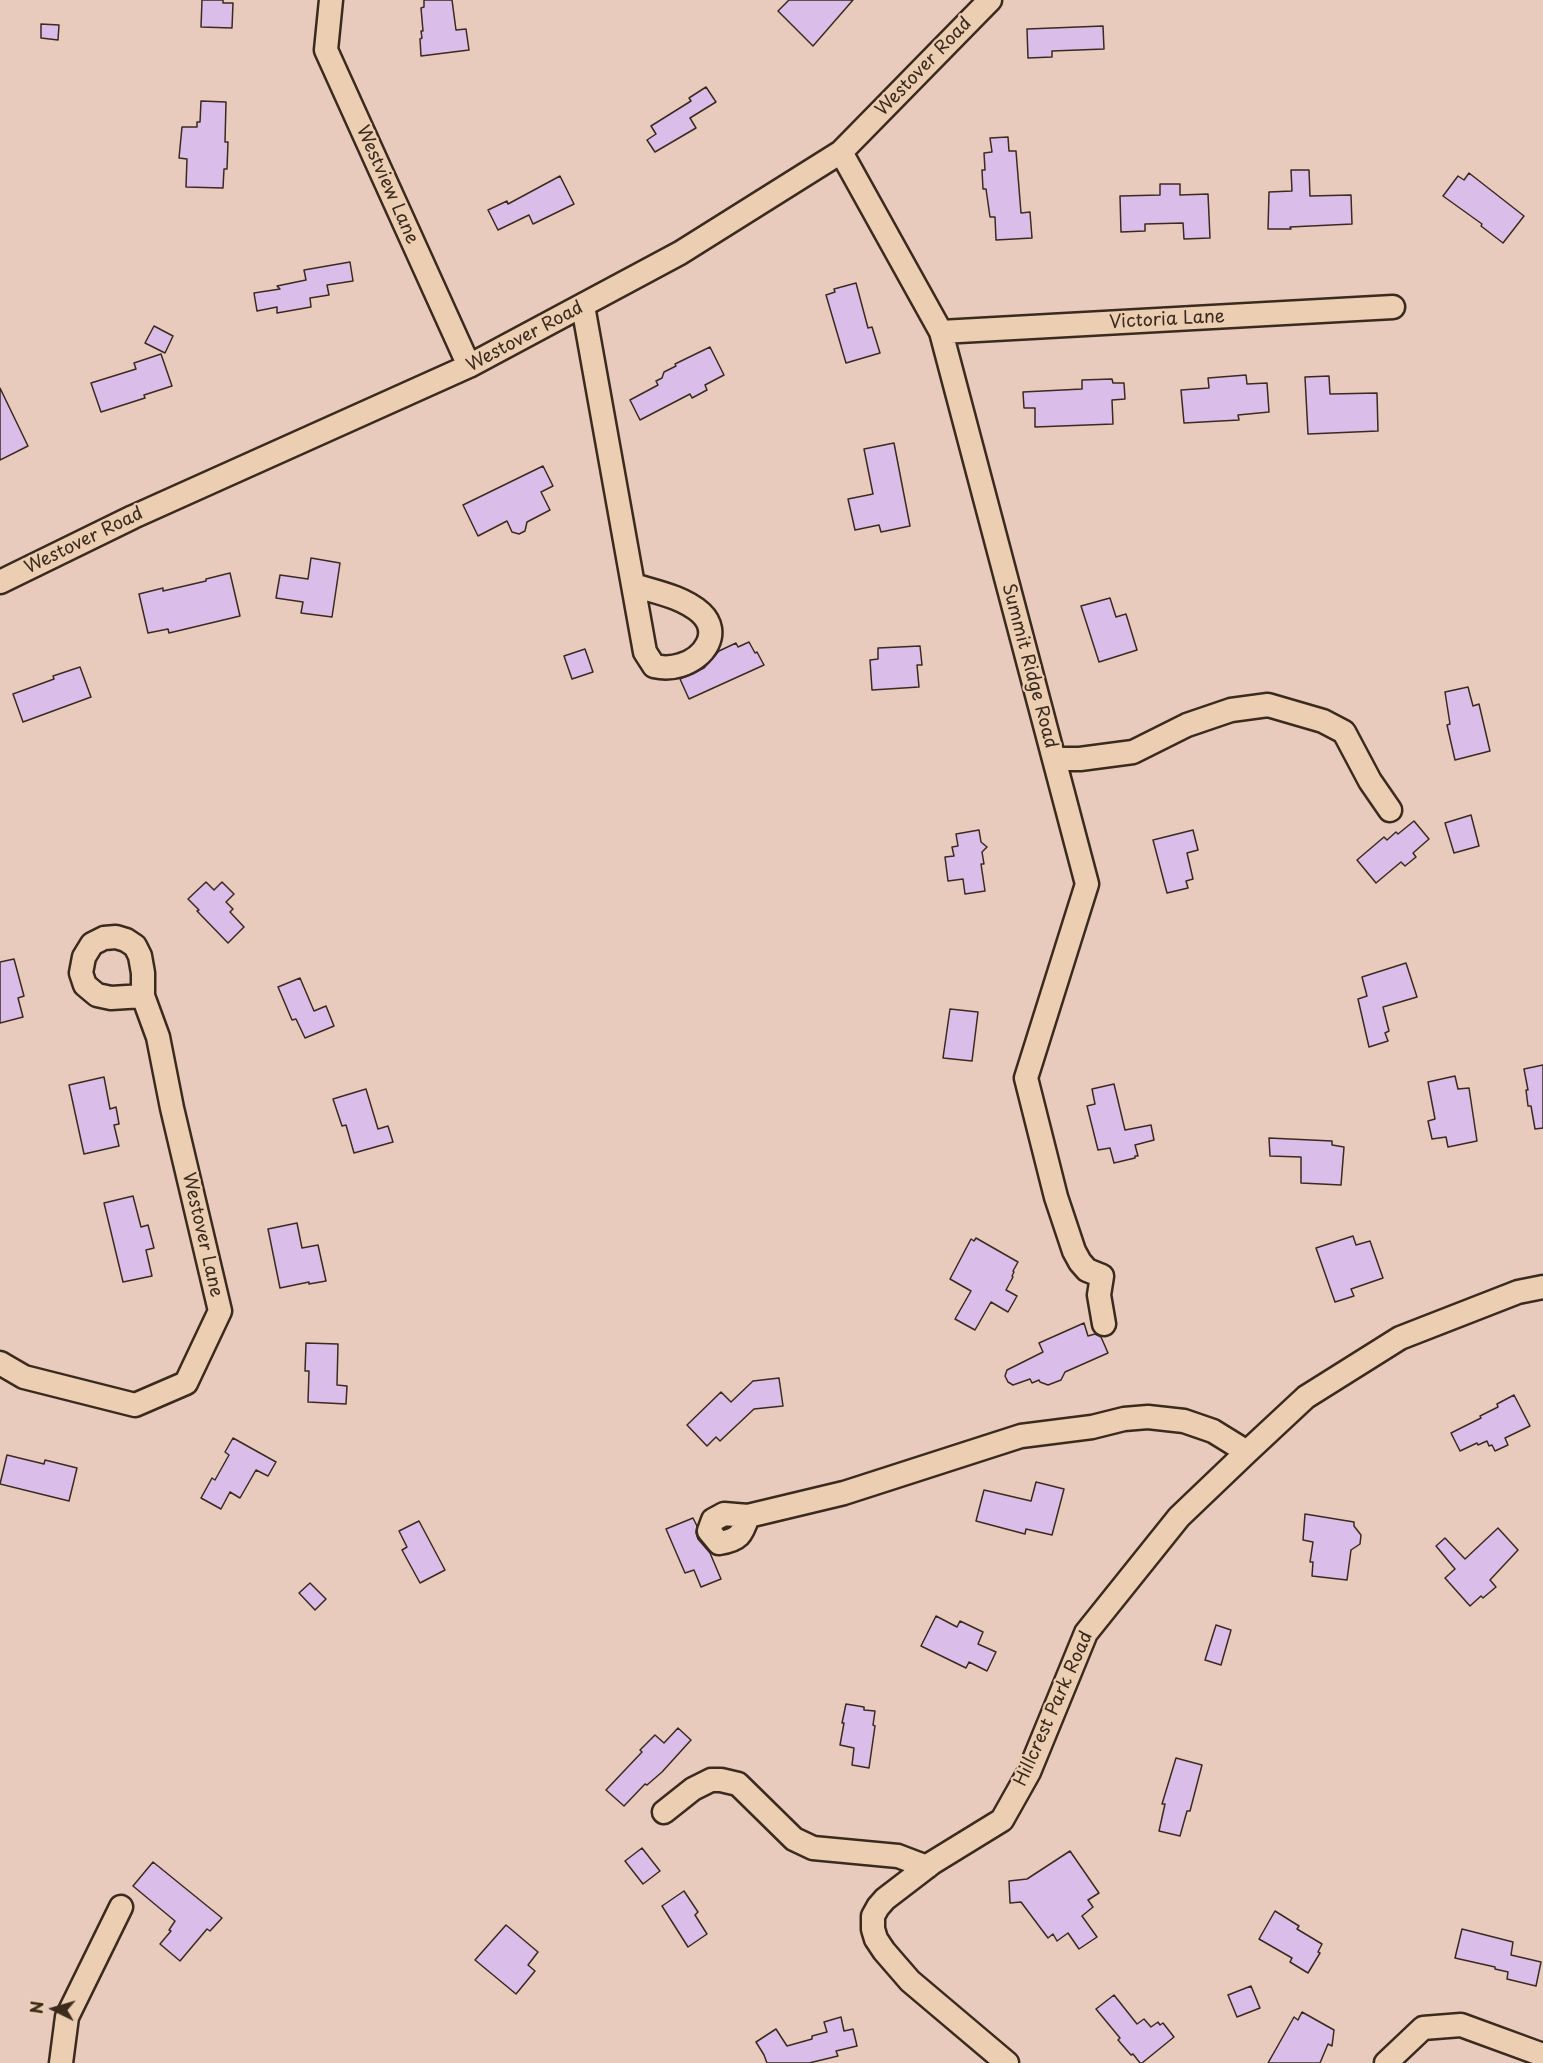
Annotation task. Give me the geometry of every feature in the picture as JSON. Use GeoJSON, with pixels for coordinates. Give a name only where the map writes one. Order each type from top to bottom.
{"type":"FeatureCollection","features":[{"type":"Feature","properties":{"kind":"street","name":"Westview Lane"},"geometry":{"type":"LineString","coordinates":[[331,0],[326,50],[469,366]]}},
{"type":"Feature","properties":{"kind":"street","name":"Westover Road"},"geometry":{"type":"LineString","coordinates":[[0,582],[142,513],[469,366],[680,253],[841,152],[990,0]]}},
{"type":"Feature","properties":{"kind":"street","name":"Summit Ridge Road"},"geometry":{"type":"LineString","coordinates":[[841,152],[941,332],[1087,884],[1026,1078],[1056,1197],[1077,1257],[1087,1269],[1102,1276],[1099,1295],[1104,1324]]}},
{"type":"Feature","properties":{"kind":"street"},"geometry":{"type":"LineString","coordinates":[[583,306],[633,585]]}},
{"type":"Feature","properties":{"kind":"street","name":"Victoria Lane"},"geometry":{"type":"LineString","coordinates":[[941,332],[1393,307]]}},
{"type":"Feature","properties":{"kind":"street"},"geometry":{"type":"LineString","coordinates":[[1054,759],[1080,759],[1133,752],[1187,725],[1231,710],[1268,705],[1323,721],[1344,732],[1370,781],[1390,810]]}},
{"type":"Feature","properties":{"kind":"street","name":"Westover Lane"},"geometry":{"type":"LineString","coordinates":[[0,1363],[24,1377],[135,1405],[186,1383],[220,1311],[172,1108],[158,1037],[143,996]]}},
{"type":"Feature","properties":{"kind":"street","name":"Hillcrest Park Road"},"geometry":{"type":"LineString","coordinates":[[1007,2063],[910,1982],[876,1939],[873,1916],[878,1907],[927,1867],[1002,1820],[1029,1772],[1086,1633],[1179,1517],[1247,1452],[1306,1397],[1400,1338],[1518,1292],[1543,1287]]}},
{"type":"Feature","properties":{"kind":"street"},"geometry":{"type":"LineString","coordinates":[[748,1516],[844,1493],[1021,1437],[1092,1427],[1124,1419],[1148,1417],[1184,1421],[1213,1431],[1247,1452]]}},
{"type":"Feature","properties":{"kind":"street"},"geometry":{"type":"LineString","coordinates":[[664,1812],[693,1789],[711,1780],[721,1780],[738,1784],[794,1839],[813,1848],[898,1856],[927,1867]]}},
{"type":"Feature","properties":{"kind":"street"},"geometry":{"type":"LineString","coordinates":[[61,2063],[67,2017],[121,1907]]}},
{"type":"Feature","properties":{"kind":"street"},"geometry":{"type":"LineString","coordinates":[[1386,2063],[1423,2028],[1461,2025],[1543,2055]]}},
{"type":"Feature","properties":{"kind":"building"},"geometry":{"type":"Polygon","coordinates":[[[202,0],[223,0],[223,3],[233,3],[232,28],[201,27],[202,0]]]}},
{"type":"Feature","properties":{"kind":"building"},"geometry":{"type":"Polygon","coordinates":[[[424,0],[452,0],[456,30],[466,29],[469,50],[421,56],[420,39],[422,38],[421,31],[423,31],[421,8],[424,7],[424,0]]]}},
{"type":"Feature","properties":{"kind":"building"},"geometry":{"type":"Polygon","coordinates":[[[789,0],[853,0],[813,46],[778,11],[789,0]]]}},
{"type":"Feature","properties":{"kind":"building"},"geometry":{"type":"Polygon","coordinates":[[[41,24],[59,25],[58,40],[41,38],[41,24]]]}},
{"type":"Feature","properties":{"kind":"building"},"geometry":{"type":"Polygon","coordinates":[[[1103,26],[1104,49],[1052,51],[1052,57],[1028,58],[1027,29],[1103,26]]]}},
{"type":"Feature","properties":{"kind":"building"},"geometry":{"type":"Polygon","coordinates":[[[706,87],[716,102],[690,118],[696,128],[655,152],[647,140],[656,134],[651,126],[691,101],[689,98],[706,87]]]}},
{"type":"Feature","properties":{"kind":"building"},"geometry":{"type":"Polygon","coordinates":[[[201,101],[226,102],[225,142],[228,142],[227,169],[224,169],[223,188],[186,187],[187,159],[179,158],[182,127],[197,127],[197,122],[200,122],[201,101]]]}},
{"type":"Feature","properties":{"kind":"building"},"geometry":{"type":"Polygon","coordinates":[[[1008,137],[1009,151],[1016,151],[1021,213],[1030,212],[1032,238],[996,240],[995,217],[990,217],[986,189],[983,189],[984,153],[992,152],[990,138],[1008,137]]]}},
{"type":"Feature","properties":{"kind":"building"},"geometry":{"type":"Polygon","coordinates":[[[1291,170],[1309,170],[1310,196],[1351,195],[1352,224],[1268,229],[1269,192],[1292,191],[1291,170]]]}},
{"type":"Feature","properties":{"kind":"building"},"geometry":{"type":"Polygon","coordinates":[[[1469,173],[1524,216],[1503,243],[1481,226],[1482,224],[1443,196],[1458,176],[1464,180],[1469,173]]]}},
{"type":"Feature","properties":{"kind":"building"},"geometry":{"type":"Polygon","coordinates":[[[560,176],[574,204],[533,224],[529,215],[498,230],[488,210],[507,201],[508,204],[560,176]]]}},
{"type":"Feature","properties":{"kind":"building"},"geometry":{"type":"Polygon","coordinates":[[[1160,184],[1180,184],[1180,195],[1208,194],[1210,238],[1184,239],[1183,223],[1145,224],[1145,231],[1121,232],[1120,196],[1160,195],[1160,184]]]}},
{"type":"Feature","properties":{"kind":"building"},"geometry":{"type":"Polygon","coordinates":[[[350,262],[353,281],[327,285],[329,295],[310,298],[311,307],[277,313],[277,307],[257,311],[254,293],[280,289],[277,286],[306,280],[304,270],[350,262]]]}},
{"type":"Feature","properties":{"kind":"building"},"geometry":{"type":"Polygon","coordinates":[[[856,283],[868,328],[872,327],[880,353],[846,363],[826,295],[835,292],[834,289],[856,283]]]}},
{"type":"Feature","properties":{"kind":"building"},"geometry":{"type":"Polygon","coordinates":[[[154,326],[173,336],[165,353],[145,343],[154,326]]]}},
{"type":"Feature","properties":{"kind":"building"},"geometry":{"type":"Polygon","coordinates":[[[710,347],[724,375],[705,385],[707,390],[692,398],[690,394],[640,420],[630,400],[658,385],[656,381],[662,378],[664,372],[676,366],[675,364],[710,347]]]}},
{"type":"Feature","properties":{"kind":"building"},"geometry":{"type":"Polygon","coordinates":[[[161,354],[172,386],[144,395],[145,398],[101,412],[91,383],[136,369],[134,363],[161,354]]]}},
{"type":"Feature","properties":{"kind":"building"},"geometry":{"type":"Polygon","coordinates":[[[1246,375],[1247,384],[1267,383],[1269,412],[1238,415],[1239,420],[1184,423],[1181,390],[1209,388],[1208,378],[1246,375]]]}},
{"type":"Feature","properties":{"kind":"building"},"geometry":{"type":"Polygon","coordinates":[[[1329,376],[1330,394],[1377,393],[1378,431],[1308,434],[1305,377],[1329,376]]]}},
{"type":"Feature","properties":{"kind":"building"},"geometry":{"type":"Polygon","coordinates":[[[1112,379],[1113,383],[1124,383],[1125,399],[1112,400],[1113,424],[1035,427],[1035,408],[1024,408],[1023,392],[1082,389],[1082,380],[1112,379]]]}},
{"type":"Feature","properties":{"kind":"building"},"geometry":{"type":"Polygon","coordinates":[[[0,388],[28,446],[0,460],[0,388]]]}},
{"type":"Feature","properties":{"kind":"building"},"geometry":{"type":"Polygon","coordinates":[[[894,443],[910,526],[881,532],[879,525],[855,530],[848,499],[873,494],[864,449],[894,443]]]}},
{"type":"Feature","properties":{"kind":"building"},"geometry":{"type":"Polygon","coordinates":[[[543,466],[553,486],[541,492],[550,510],[527,522],[525,531],[519,534],[512,532],[507,521],[478,536],[463,505],[543,466]]]}},
{"type":"Feature","properties":{"kind":"building"},"geometry":{"type":"Polygon","coordinates":[[[311,558],[340,563],[332,617],[301,613],[303,602],[276,598],[280,575],[308,579],[311,558]]]}},
{"type":"Feature","properties":{"kind":"building"},"geometry":{"type":"Polygon","coordinates":[[[230,573],[240,616],[169,633],[168,629],[148,633],[139,594],[163,588],[163,591],[230,573]]]}},
{"type":"Feature","properties":{"kind":"building"},"geometry":{"type":"Polygon","coordinates":[[[1110,598],[1116,617],[1126,614],[1137,650],[1099,662],[1081,606],[1110,598]]]}},
{"type":"Feature","properties":{"kind":"building"},"geometry":{"type":"Polygon","coordinates":[[[749,642],[764,665],[689,699],[680,679],[704,668],[719,651],[736,643],[738,647],[749,642]]]}},
{"type":"Feature","properties":{"kind":"building"},"geometry":{"type":"Polygon","coordinates":[[[920,646],[922,665],[917,665],[919,687],[872,690],[870,660],[878,659],[878,648],[920,646]]]}},
{"type":"Feature","properties":{"kind":"building"},"geometry":{"type":"Polygon","coordinates":[[[585,649],[593,672],[572,679],[564,656],[585,649]]]}},
{"type":"Feature","properties":{"kind":"building"},"geometry":{"type":"Polygon","coordinates":[[[80,667],[91,697],[23,722],[13,694],[80,667]]]}},
{"type":"Feature","properties":{"kind":"building"},"geometry":{"type":"Polygon","coordinates":[[[1468,687],[1473,706],[1479,704],[1490,751],[1455,760],[1447,725],[1450,724],[1445,692],[1468,687]]]}},
{"type":"Feature","properties":{"kind":"building"},"geometry":{"type":"Polygon","coordinates":[[[1471,815],[1479,846],[1454,853],[1445,823],[1471,815]]]}},
{"type":"Feature","properties":{"kind":"building"},"geometry":{"type":"Polygon","coordinates":[[[1414,821],[1429,839],[1413,853],[1416,857],[1405,866],[1401,862],[1376,883],[1357,860],[1384,837],[1387,840],[1414,821]]]}},
{"type":"Feature","properties":{"kind":"building"},"geometry":{"type":"Polygon","coordinates":[[[979,830],[981,842],[987,847],[982,852],[984,864],[981,864],[985,891],[965,894],[963,879],[948,881],[945,857],[954,856],[952,847],[958,846],[956,834],[979,830]]]}},
{"type":"Feature","properties":{"kind":"building"},"geometry":{"type":"Polygon","coordinates":[[[1193,830],[1198,850],[1187,853],[1193,879],[1186,881],[1188,888],[1167,893],[1153,840],[1193,830]]]}},
{"type":"Feature","properties":{"kind":"building"},"geometry":{"type":"Polygon","coordinates":[[[206,882],[214,890],[222,882],[234,894],[226,902],[233,909],[230,912],[244,927],[228,943],[188,899],[206,882]]]}},
{"type":"Feature","properties":{"kind":"building"},"geometry":{"type":"Polygon","coordinates":[[[14,959],[24,996],[18,998],[23,1017],[0,1023],[0,962],[14,959]]]}},
{"type":"Feature","properties":{"kind":"building"},"geometry":{"type":"Polygon","coordinates":[[[1406,963],[1417,997],[1383,1007],[1389,1031],[1385,1033],[1388,1041],[1369,1047],[1358,999],[1367,996],[1362,977],[1406,963]]]}},
{"type":"Feature","properties":{"kind":"building"},"geometry":{"type":"Polygon","coordinates":[[[300,978],[314,1011],[326,1006],[334,1026],[305,1038],[296,1019],[292,1020],[278,987],[300,978]]]}},
{"type":"Feature","properties":{"kind":"building"},"geometry":{"type":"Polygon","coordinates":[[[950,1009],[978,1012],[972,1061],[943,1058],[950,1009]]]}},
{"type":"Feature","properties":{"kind":"building"},"geometry":{"type":"Polygon","coordinates":[[[1543,1065],[1543,1128],[1535,1129],[1531,1106],[1528,1106],[1524,1069],[1543,1065]]]}},
{"type":"Feature","properties":{"kind":"building"},"geometry":{"type":"Polygon","coordinates":[[[1455,1076],[1458,1089],[1469,1088],[1477,1141],[1448,1147],[1446,1137],[1432,1139],[1428,1121],[1435,1119],[1428,1082],[1455,1076]]]}},
{"type":"Feature","properties":{"kind":"building"},"geometry":{"type":"Polygon","coordinates":[[[104,1077],[110,1109],[116,1107],[119,1124],[114,1125],[119,1146],[84,1154],[69,1085],[104,1077]]]}},
{"type":"Feature","properties":{"kind":"building"},"geometry":{"type":"Polygon","coordinates":[[[1114,1084],[1125,1130],[1151,1125],[1154,1140],[1135,1145],[1138,1156],[1135,1158],[1114,1163],[1110,1148],[1098,1150],[1087,1106],[1095,1104],[1092,1089],[1114,1084]]]}},
{"type":"Feature","properties":{"kind":"building"},"geometry":{"type":"Polygon","coordinates":[[[366,1089],[378,1129],[388,1126],[393,1142],[354,1153],[346,1125],[342,1126],[333,1099],[366,1089]]]}},
{"type":"Feature","properties":{"kind":"building"},"geometry":{"type":"Polygon","coordinates":[[[1269,1138],[1332,1141],[1332,1145],[1344,1147],[1341,1185],[1301,1183],[1301,1157],[1270,1156],[1269,1138]]]}},
{"type":"Feature","properties":{"kind":"building"},"geometry":{"type":"Polygon","coordinates":[[[133,1196],[141,1227],[148,1225],[154,1248],[146,1250],[152,1276],[123,1282],[104,1203],[133,1196]]]}},
{"type":"Feature","properties":{"kind":"building"},"geometry":{"type":"Polygon","coordinates":[[[297,1223],[302,1248],[318,1245],[326,1281],[280,1288],[268,1229],[297,1223]]]}},
{"type":"Feature","properties":{"kind":"building"},"geometry":{"type":"Polygon","coordinates":[[[1353,1236],[1356,1245],[1370,1241],[1383,1278],[1351,1289],[1354,1296],[1335,1302],[1316,1248],[1353,1236]]]}},
{"type":"Feature","properties":{"kind":"building"},"geometry":{"type":"Polygon","coordinates":[[[976,1238],[1018,1262],[1006,1290],[1017,1296],[1008,1312],[991,1302],[975,1330],[955,1319],[971,1291],[950,1279],[971,1239],[974,1241],[976,1238]]]}},
{"type":"Feature","properties":{"kind":"building"},"geometry":{"type":"Polygon","coordinates":[[[1084,1323],[1088,1336],[1095,1334],[1101,1337],[1108,1353],[1065,1372],[1061,1380],[1048,1385],[1039,1380],[1032,1383],[1030,1379],[1013,1385],[1008,1382],[1005,1376],[1007,1370],[1043,1352],[1039,1343],[1084,1323]]]}},
{"type":"Feature","properties":{"kind":"building"},"geometry":{"type":"Polygon","coordinates":[[[306,1343],[338,1344],[337,1385],[347,1386],[346,1404],[308,1402],[309,1371],[305,1371],[306,1343]]]}},
{"type":"Feature","properties":{"kind":"building"},"geometry":{"type":"Polygon","coordinates":[[[779,1378],[783,1406],[754,1409],[720,1441],[716,1437],[707,1446],[687,1425],[721,1392],[731,1402],[753,1381],[779,1378]]]}},
{"type":"Feature","properties":{"kind":"building"},"geometry":{"type":"Polygon","coordinates":[[[1514,1395],[1530,1426],[1505,1438],[1508,1445],[1495,1451],[1487,1441],[1460,1451],[1451,1433],[1481,1418],[1480,1416],[1498,1407],[1497,1404],[1514,1395]]]}},
{"type":"Feature","properties":{"kind":"building"},"geometry":{"type":"Polygon","coordinates":[[[233,1438],[276,1462],[268,1476],[256,1470],[240,1498],[230,1492],[221,1509],[201,1498],[212,1478],[215,1480],[229,1455],[225,1452],[233,1438]]]}},
{"type":"Feature","properties":{"kind":"building"},"geometry":{"type":"Polygon","coordinates":[[[7,1455],[44,1464],[45,1460],[77,1468],[69,1501],[0,1484],[7,1455]]]}},
{"type":"Feature","properties":{"kind":"building"},"geometry":{"type":"Polygon","coordinates":[[[1036,1482],[1064,1489],[1052,1535],[1026,1529],[1025,1534],[976,1521],[984,1490],[1031,1501],[1036,1482]]]}},
{"type":"Feature","properties":{"kind":"building"},"geometry":{"type":"Polygon","coordinates":[[[1305,1514],[1354,1522],[1354,1526],[1361,1535],[1360,1544],[1351,1550],[1347,1580],[1312,1576],[1313,1562],[1310,1562],[1313,1542],[1303,1540],[1305,1514]]]}},
{"type":"Feature","properties":{"kind":"building"},"geometry":{"type":"Polygon","coordinates":[[[693,1518],[697,1526],[698,1539],[710,1553],[721,1579],[701,1587],[694,1570],[685,1573],[666,1529],[693,1518]]]}},
{"type":"Feature","properties":{"kind":"building"},"geometry":{"type":"Polygon","coordinates":[[[419,1521],[445,1570],[420,1583],[402,1550],[407,1547],[399,1531],[419,1521]]]}},
{"type":"Feature","properties":{"kind":"building"},"geometry":{"type":"Polygon","coordinates":[[[1498,1528],[1518,1550],[1490,1580],[1496,1587],[1470,1606],[1445,1578],[1455,1569],[1436,1546],[1445,1538],[1465,1559],[1498,1528]]]}},
{"type":"Feature","properties":{"kind":"building"},"geometry":{"type":"Polygon","coordinates":[[[310,1583],[326,1599],[315,1610],[299,1593],[310,1583]]]}},
{"type":"Feature","properties":{"kind":"building"},"geometry":{"type":"Polygon","coordinates":[[[936,1616],[957,1627],[960,1621],[983,1632],[978,1644],[996,1652],[987,1671],[969,1662],[966,1668],[921,1646],[936,1616]]]}},
{"type":"Feature","properties":{"kind":"building"},"geometry":{"type":"Polygon","coordinates":[[[1216,1625],[1231,1630],[1221,1665],[1205,1660],[1216,1625]]]}},
{"type":"Feature","properties":{"kind":"building"},"geometry":{"type":"Polygon","coordinates":[[[846,1704],[875,1711],[869,1768],[852,1765],[854,1748],[840,1745],[846,1704]]]}},
{"type":"Feature","properties":{"kind":"building"},"geometry":{"type":"Polygon","coordinates":[[[678,1728],[691,1740],[662,1772],[647,1785],[645,1784],[624,1806],[606,1790],[655,1735],[664,1743],[678,1728]]]}},
{"type":"Feature","properties":{"kind":"building"},"geometry":{"type":"Polygon","coordinates":[[[1176,1758],[1202,1765],[1190,1811],[1187,1811],[1180,1836],[1159,1831],[1165,1804],[1162,1804],[1176,1758]]]}},
{"type":"Feature","properties":{"kind":"building"},"geometry":{"type":"Polygon","coordinates":[[[642,1848],[660,1871],[643,1884],[625,1861],[642,1848]]]}},
{"type":"Feature","properties":{"kind":"building"},"geometry":{"type":"Polygon","coordinates":[[[1070,1851],[1099,1893],[1088,1900],[1093,1907],[1082,1916],[1097,1937],[1079,1949],[1068,1933],[1057,1941],[1053,1934],[1048,1938],[1021,1902],[1010,1903],[1009,1881],[1027,1879],[1070,1851]]]}},
{"type":"Feature","properties":{"kind":"building"},"geometry":{"type":"Polygon","coordinates":[[[153,1862],[222,1918],[210,1931],[207,1929],[180,1961],[160,1944],[171,1931],[169,1930],[175,1921],[133,1886],[153,1862]]]}},
{"type":"Feature","properties":{"kind":"building"},"geometry":{"type":"Polygon","coordinates":[[[684,1891],[698,1912],[695,1915],[707,1934],[688,1947],[662,1906],[684,1891]]]}},
{"type":"Feature","properties":{"kind":"building"},"geometry":{"type":"Polygon","coordinates":[[[1275,1911],[1299,1926],[1297,1929],[1322,1944],[1318,1952],[1320,1953],[1308,1973],[1290,1962],[1292,1958],[1259,1939],[1275,1911]]]}},
{"type":"Feature","properties":{"kind":"building"},"geometry":{"type":"Polygon","coordinates":[[[506,1925],[538,1952],[528,1965],[535,1971],[516,1994],[475,1960],[506,1925]]]}},
{"type":"Feature","properties":{"kind":"building"},"geometry":{"type":"Polygon","coordinates":[[[1462,1929],[1513,1942],[1511,1955],[1541,1962],[1536,1986],[1507,1979],[1508,1972],[1495,1969],[1495,1967],[1455,1958],[1462,1929]]]}},
{"type":"Feature","properties":{"kind":"building"},"geometry":{"type":"Polygon","coordinates":[[[1251,1986],[1260,2008],[1237,2017],[1228,1995],[1251,1986]]]}},
{"type":"Feature","properties":{"kind":"building"},"geometry":{"type":"Polygon","coordinates":[[[1114,1995],[1137,2024],[1144,2019],[1151,2027],[1158,2022],[1160,2025],[1163,2023],[1174,2037],[1142,2063],[1133,2054],[1131,2055],[1118,2040],[1120,2038],[1096,2009],[1114,1995]]]}},
{"type":"Feature","properties":{"kind":"building"},"geometry":{"type":"Polygon","coordinates":[[[1302,2012],[1334,2030],[1332,2046],[1328,2044],[1320,2063],[1268,2063],[1294,2017],[1298,2020],[1302,2012]]]}},
{"type":"Feature","properties":{"kind":"building"},"geometry":{"type":"Polygon","coordinates":[[[841,2017],[844,2031],[853,2029],[857,2046],[836,2051],[838,2056],[809,2063],[767,2063],[756,2042],[776,2029],[787,2046],[812,2039],[812,2036],[827,2032],[824,2022],[841,2017]]]}}]}
